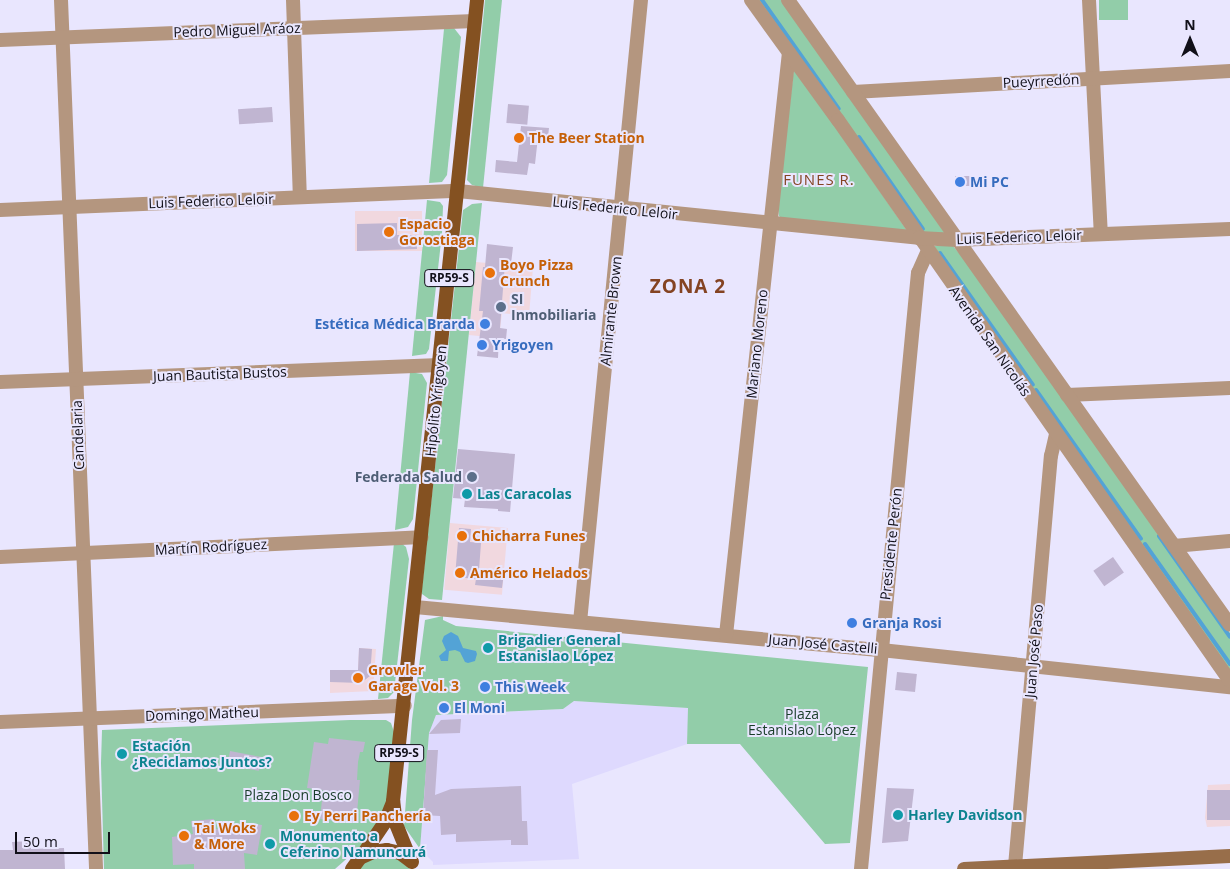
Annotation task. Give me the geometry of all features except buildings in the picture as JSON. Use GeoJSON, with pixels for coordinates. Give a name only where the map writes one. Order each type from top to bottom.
{"type":"FeatureCollection","features":[{"type":"Feature","properties":{"kind":"main road","name":"Hipólito Yrigoyen"},"geometry":{"type":"LineString","coordinates":[[356,863],[385,822],[393,801],[405,706],[477,0]]}},
{"type":"Feature","properties":{"kind":"main road","name":"Hipólito Yrigoyen"},"geometry":{"type":"LineString","coordinates":[[393,801],[396,824],[416,866]]}},
{"type":"Feature","properties":{"kind":"main road"},"geometry":{"type":"LineString","coordinates":[[356,863],[373,852],[387,850],[400,853],[416,866]]}},
{"type":"Feature","properties":{"kind":"main road"},"geometry":{"type":"LineString","coordinates":[[964,869],[1230,856]]}},
{"type":"Feature","properties":{"kind":"main road","name":"RP59-S"},"geometry":{"type":"LineString","coordinates":[[344,869],[356,863]]}},
{"type":"Feature","properties":{"kind":"street","name":"Candelaria"},"geometry":{"type":"LineString","coordinates":[[61,0],[96,869]]}},
{"type":"Feature","properties":{"kind":"street"},"geometry":{"type":"LineString","coordinates":[[293,0],[300,197]]}},
{"type":"Feature","properties":{"kind":"street","name":"Almirante Brown"},"geometry":{"type":"LineString","coordinates":[[580,622],[641,0]]}},
{"type":"Feature","properties":{"kind":"street","name":"Avenida San Nicolás"},"geometry":{"type":"LineString","coordinates":[[751,0],[838,120],[1056,435],[1230,681]]}},
{"type":"Feature","properties":{"kind":"street"},"geometry":{"type":"LineString","coordinates":[[788,0],[1230,625]]}},
{"type":"Feature","properties":{"kind":"street"},"geometry":{"type":"LineString","coordinates":[[1089,0],[1101,234]]}},
{"type":"Feature","properties":{"kind":"street","name":"Pedro Miguel Aráoz"},"geometry":{"type":"LineString","coordinates":[[0,40],[475,21]]}},
{"type":"Feature","properties":{"kind":"street","name":"Mariano Moreno"},"geometry":{"type":"LineString","coordinates":[[726,635],[789,52]]}},
{"type":"Feature","properties":{"kind":"street","name":"Pueyrredón"},"geometry":{"type":"LineString","coordinates":[[853,92],[1230,71]]}},
{"type":"Feature","properties":{"kind":"street","name":"Luis Federico Leloir"},"geometry":{"type":"LineString","coordinates":[[0,210],[458,191],[770,225],[957,240],[1230,228]]}},
{"type":"Feature","properties":{"kind":"street","name":"Presidente Perón"},"geometry":{"type":"LineString","coordinates":[[861,869],[918,273],[928,251]]}},
{"type":"Feature","properties":{"kind":"street","name":"Juan Bautista Bustos"},"geometry":{"type":"LineString","coordinates":[[0,382],[440,365]]}},
{"type":"Feature","properties":{"kind":"street"},"geometry":{"type":"LineString","coordinates":[[1067,395],[1230,388]]}},
{"type":"Feature","properties":{"kind":"street","name":"Juan José Paso"},"geometry":{"type":"LineString","coordinates":[[1015,866],[1051,456],[1056,435]]}},
{"type":"Feature","properties":{"kind":"street","name":"Martín Rodríguez"},"geometry":{"type":"LineString","coordinates":[[0,557],[422,537]]}},
{"type":"Feature","properties":{"kind":"street"},"geometry":{"type":"LineString","coordinates":[[1174,546],[1230,541]]}},
{"type":"Feature","properties":{"kind":"street","name":"Juan José Castelli"},"geometry":{"type":"LineString","coordinates":[[415,607],[881,650],[1230,687]]}},
{"type":"Feature","properties":{"kind":"street","name":"Domingo Matheu"},"geometry":{"type":"LineString","coordinates":[[0,722],[405,706]]}},
{"type":"Feature","properties":{"kind":"shaded area","name":"Espacio Gorostiaga"},"geometry":{"type":"Polygon","coordinates":[[[355,211],[422,211],[422,251],[355,251],[355,211]]]}},
{"type":"Feature","properties":{"kind":"shaded area"},"geometry":{"type":"Polygon","coordinates":[[[476,262],[533,267],[529,316],[502,313],[499,338],[469,335],[476,262]]]}},
{"type":"Feature","properties":{"kind":"shaded area"},"geometry":{"type":"Polygon","coordinates":[[[450,523],[508,528],[502,595],[444,590],[450,523]]]}},
{"type":"Feature","properties":{"kind":"shaded area"},"geometry":{"type":"Polygon","coordinates":[[[359,648],[376,649],[373,691],[330,693],[330,670],[358,671],[359,648]]]}},
{"type":"Feature","properties":{"kind":"shaded area"},"geometry":{"type":"Polygon","coordinates":[[[574,701],[689,708],[687,744],[572,784],[579,859],[433,865],[433,862],[420,849],[429,732],[436,715],[563,709],[574,701]]]}},
{"type":"Feature","properties":{"kind":"shaded area"},"geometry":{"type":"Polygon","coordinates":[[[1230,784],[1230,826],[1207,827],[1205,818],[1208,785],[1230,784]]]}},
{"type":"Feature","properties":{"kind":"green space"},"geometry":{"type":"Polygon","coordinates":[[[485,0],[502,0],[483,188],[472,185],[467,180],[485,0]]]}},
{"type":"Feature","properties":{"kind":"green space"},"geometry":{"type":"Polygon","coordinates":[[[756,0],[783,0],[945,233],[924,235],[756,0]]]}},
{"type":"Feature","properties":{"kind":"green space"},"geometry":{"type":"Polygon","coordinates":[[[1099,0],[1128,0],[1128,20],[1099,20],[1099,0]]]}},
{"type":"Feature","properties":{"kind":"green space"},"geometry":{"type":"Polygon","coordinates":[[[454,28],[461,37],[447,175],[442,182],[429,183],[444,29],[454,28]]]}},
{"type":"Feature","properties":{"kind":"green space"},"geometry":{"type":"Polygon","coordinates":[[[794,67],[908,232],[784,221],[779,216],[778,207],[794,67]]]}},
{"type":"Feature","properties":{"kind":"green space"},"geometry":{"type":"Polygon","coordinates":[[[427,200],[440,202],[443,206],[442,233],[429,349],[426,354],[412,356],[427,200]]]}},
{"type":"Feature","properties":{"kind":"green space"},"geometry":{"type":"Polygon","coordinates":[[[482,203],[442,600],[429,599],[422,594],[422,587],[463,210],[472,204],[482,203]]]}},
{"type":"Feature","properties":{"kind":"green space"},"geometry":{"type":"Polygon","coordinates":[[[934,246],[953,246],[971,267],[1230,633],[1230,674],[934,246]]]}},
{"type":"Feature","properties":{"kind":"green space"},"geometry":{"type":"Polygon","coordinates":[[[410,372],[422,374],[427,383],[413,519],[408,527],[395,530],[410,372]]]}},
{"type":"Feature","properties":{"kind":"green space"},"geometry":{"type":"Polygon","coordinates":[[[394,543],[401,543],[406,547],[409,559],[394,692],[388,698],[378,699],[394,543]]]}},
{"type":"Feature","properties":{"kind":"green space","name":"Plaza Estanislao López"},"geometry":{"type":"Polygon","coordinates":[[[443,616],[443,620],[456,626],[868,667],[850,843],[825,844],[740,744],[687,744],[688,708],[574,701],[563,709],[436,715],[429,733],[420,849],[404,826],[412,720],[425,620],[443,616]]]}},
{"type":"Feature","properties":{"kind":"green space","name":"Plaza Don Bosco"},"geometry":{"type":"Polygon","coordinates":[[[386,720],[391,723],[394,732],[387,801],[383,816],[369,839],[335,869],[104,869],[102,730],[386,720]]]}},
{"type":"Feature","properties":{"kind":"green space"},"geometry":{"type":"Polygon","coordinates":[[[376,856],[395,857],[410,869],[359,869],[368,860],[376,856]]]}},
{"type":"Feature","properties":{"kind":"water"},"geometry":{"type":"Polygon","coordinates":[[[451,632],[458,636],[463,648],[476,651],[475,661],[465,662],[460,652],[455,650],[449,651],[448,661],[441,661],[439,656],[446,650],[442,641],[444,636],[451,632]]]}},
{"type":"Feature","properties":{"kind":"waterway"},"geometry":{"type":"LineString","coordinates":[[762,0],[839,109]]}},
{"type":"Feature","properties":{"kind":"waterway"},"geometry":{"type":"LineString","coordinates":[[859,137],[923,229]]}},
{"type":"Feature","properties":{"kind":"waterway"},"geometry":{"type":"LineString","coordinates":[[940,253],[1033,385]]}},
{"type":"Feature","properties":{"kind":"waterway"},"geometry":{"type":"LineString","coordinates":[[1036,390],[1141,539]]}},
{"type":"Feature","properties":{"kind":"waterway"},"geometry":{"type":"LineString","coordinates":[[1159,536],[1230,637]]}},
{"type":"Feature","properties":{"kind":"waterway"},"geometry":{"type":"LineString","coordinates":[[1145,544],[1230,664]]}},
{"type":"Feature","properties":{"kind":"place","name":"The Beer Station"},"geometry":{"type":"Point","coordinates":[519,138]}},
{"type":"Feature","properties":{"kind":"place","name":"Mi PC"},"geometry":{"type":"Point","coordinates":[960,182]}},
{"type":"Feature","properties":{"kind":"place","name":"Espacio Gorostiaga"},"geometry":{"type":"Point","coordinates":[389,232]}},
{"type":"Feature","properties":{"kind":"place","name":"Boyo Pizza Crunch"},"geometry":{"type":"Point","coordinates":[490,273]}},
{"type":"Feature","properties":{"kind":"place","name":"SI Inmobiliaria"},"geometry":{"type":"Point","coordinates":[501,307]}},
{"type":"Feature","properties":{"kind":"place","name":"Estética Médica Brarda"},"geometry":{"type":"Point","coordinates":[485,324]}},
{"type":"Feature","properties":{"kind":"place","name":"Yrigoyen"},"geometry":{"type":"Point","coordinates":[482,345]}},
{"type":"Feature","properties":{"kind":"place","name":"Federada Salud"},"geometry":{"type":"Point","coordinates":[472,477]}},
{"type":"Feature","properties":{"kind":"place","name":"Las Caracolas"},"geometry":{"type":"Point","coordinates":[467,494]}},
{"type":"Feature","properties":{"kind":"place","name":"Chicharra Funes"},"geometry":{"type":"Point","coordinates":[462,536]}},
{"type":"Feature","properties":{"kind":"place","name":"Américo Helados"},"geometry":{"type":"Point","coordinates":[460,573]}},
{"type":"Feature","properties":{"kind":"place","name":"Granja Rosi"},"geometry":{"type":"Point","coordinates":[852,623]}},
{"type":"Feature","properties":{"kind":"place","name":"Brigadier General Estanislao López"},"geometry":{"type":"Point","coordinates":[488,648]}},
{"type":"Feature","properties":{"kind":"place","name":"Growler Garage Vol. 3"},"geometry":{"type":"Point","coordinates":[358,678]}},
{"type":"Feature","properties":{"kind":"place","name":"This Week"},"geometry":{"type":"Point","coordinates":[485,687]}},
{"type":"Feature","properties":{"kind":"place","name":"El Moni"},"geometry":{"type":"Point","coordinates":[444,708]}},
{"type":"Feature","properties":{"kind":"place","name":"Estación ¿Reciclamos Juntos?"},"geometry":{"type":"Point","coordinates":[122,754]}},
{"type":"Feature","properties":{"kind":"place","name":"Harley Davidson"},"geometry":{"type":"Point","coordinates":[898,815]}},
{"type":"Feature","properties":{"kind":"place","name":"Ey Perri Panchería"},"geometry":{"type":"Point","coordinates":[294,816]}},
{"type":"Feature","properties":{"kind":"place","name":"Tai Woks & More"},"geometry":{"type":"Point","coordinates":[184,836]}},
{"type":"Feature","properties":{"kind":"place","name":"Monumento a Ceferino Namuncurá"},"geometry":{"type":"Point","coordinates":[270,844]}},
{"type":"Feature","properties":{"kind":"district","name":"FUNES R."},"geometry":{"type":"Point","coordinates":[819,180]}},
{"type":"Feature","properties":{"kind":"district","name":"ZONA 2"},"geometry":{"type":"Point","coordinates":[688,287]}}]}
